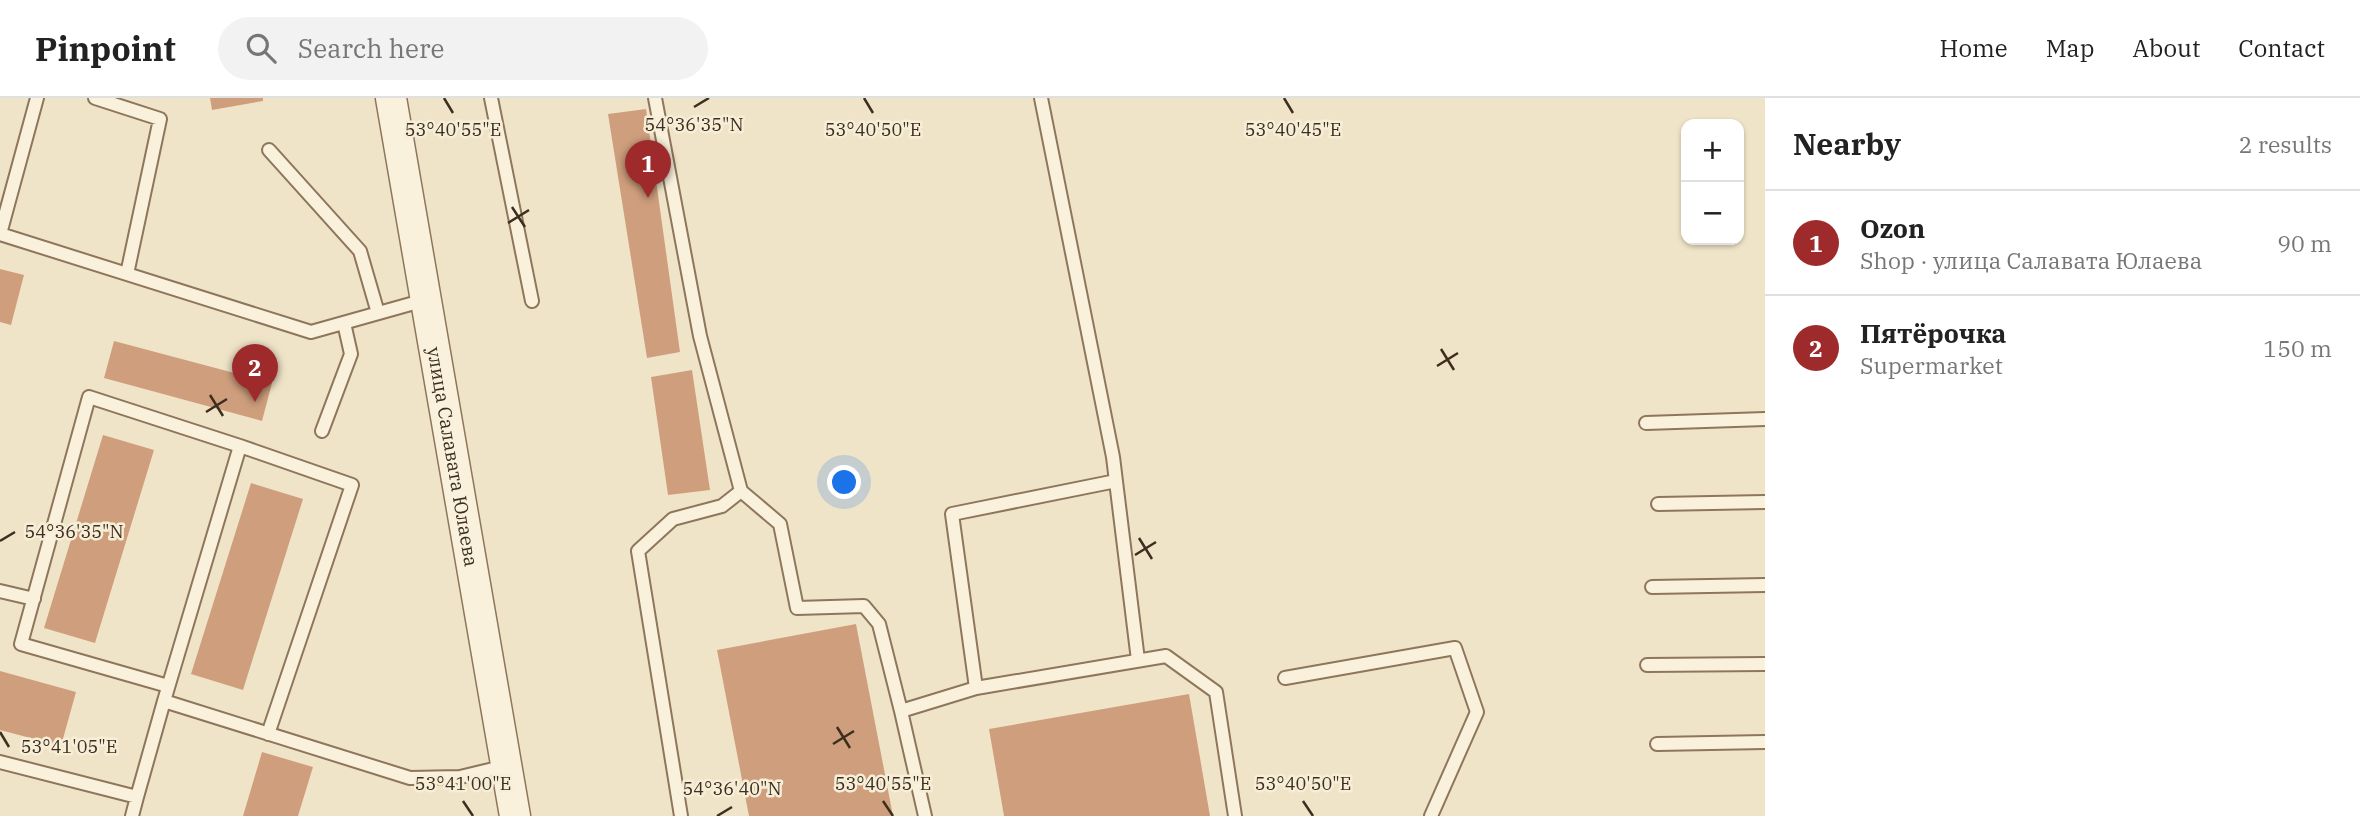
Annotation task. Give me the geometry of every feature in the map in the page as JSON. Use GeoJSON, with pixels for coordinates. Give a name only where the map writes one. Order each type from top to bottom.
{"type":"FeatureCollection","features":[{"type":"Feature","properties":{"kind":"street","name":"улица Салавата Юлаева"},"geometry":{"type":"LineString","coordinates":[[390,98],[515,816]]}},
{"type":"Feature","properties":{"kind":"lane"},"geometry":{"type":"LineString","coordinates":[[37,98],[0,234],[311,332],[426,300]]}},
{"type":"Feature","properties":{"kind":"lane"},"geometry":{"type":"LineString","coordinates":[[94,98],[160,119],[127,274]]}},
{"type":"Feature","properties":{"kind":"lane"},"geometry":{"type":"LineString","coordinates":[[491,98],[532,301]]}},
{"type":"Feature","properties":{"kind":"lane"},"geometry":{"type":"LineString","coordinates":[[655,98],[700,337],[741,491],[780,524],[797,608],[864,606],[880,624],[925,816]]}},
{"type":"Feature","properties":{"kind":"lane"},"geometry":{"type":"LineString","coordinates":[[1041,98],[1116,481],[1138,660]]}},
{"type":"Feature","properties":{"kind":"lane"},"geometry":{"type":"LineString","coordinates":[[269,150],[360,251],[379,313]]}},
{"type":"Feature","properties":{"kind":"lane"},"geometry":{"type":"LineString","coordinates":[[323,431],[351,354],[344,323]]}},
{"type":"Feature","properties":{"kind":"lane"},"geometry":{"type":"LineString","coordinates":[[168,686],[21,644],[89,397],[352,485],[268,734]]}},
{"type":"Feature","properties":{"kind":"lane"},"geometry":{"type":"LineString","coordinates":[[1646,423],[1765,419]]}},
{"type":"Feature","properties":{"kind":"lane"},"geometry":{"type":"LineString","coordinates":[[132,816],[240,446]]}},
{"type":"Feature","properties":{"kind":"lane"},"geometry":{"type":"LineString","coordinates":[[976,688],[952,514],[1116,481]]}},
{"type":"Feature","properties":{"kind":"lane"},"geometry":{"type":"LineString","coordinates":[[681,816],[638,551],[673,519],[722,506],[741,491]]}},
{"type":"Feature","properties":{"kind":"lane"},"geometry":{"type":"LineString","coordinates":[[1658,504],[1765,502]]}},
{"type":"Feature","properties":{"kind":"lane"},"geometry":{"type":"LineString","coordinates":[[1652,587],[1765,584]]}},
{"type":"Feature","properties":{"kind":"lane"},"geometry":{"type":"LineString","coordinates":[[0,591],[34,599]]}},
{"type":"Feature","properties":{"kind":"lane"},"geometry":{"type":"LineString","coordinates":[[1285,678],[1455,648],[1477,712],[1432,816]]}},
{"type":"Feature","properties":{"kind":"lane"},"geometry":{"type":"LineString","coordinates":[[901,712],[976,688],[1166,656],[1216,692],[1235,816]]}},
{"type":"Feature","properties":{"kind":"lane"},"geometry":{"type":"LineString","coordinates":[[1647,665],[1765,664]]}},
{"type":"Feature","properties":{"kind":"lane"},"geometry":{"type":"LineString","coordinates":[[164,701],[410,778],[460,777],[507,766]]}},
{"type":"Feature","properties":{"kind":"lane"},"geometry":{"type":"LineString","coordinates":[[1657,744],[1765,742]]}},
{"type":"Feature","properties":{"kind":"lane"},"geometry":{"type":"LineString","coordinates":[[0,762],[137,797]]}},
{"type":"Feature","properties":{"kind":"building"},"geometry":{"type":"Polygon","coordinates":[[[210,98],[263,98],[263,101],[212,110],[210,98]]]}},
{"type":"Feature","properties":{"kind":"building"},"geometry":{"type":"Polygon","coordinates":[[[646,109],[680,352],[647,358],[608,114],[646,109]]]}},
{"type":"Feature","properties":{"kind":"building"},"geometry":{"type":"Polygon","coordinates":[[[0,269],[24,275],[11,325],[0,322],[0,269]]]}},
{"type":"Feature","properties":{"kind":"building"},"geometry":{"type":"Polygon","coordinates":[[[114,341],[272,383],[262,421],[104,378],[114,341]]]}},
{"type":"Feature","properties":{"kind":"building"},"geometry":{"type":"Polygon","coordinates":[[[692,370],[710,490],[668,495],[651,377],[692,370]]]}},
{"type":"Feature","properties":{"kind":"building"},"geometry":{"type":"Polygon","coordinates":[[[103,435],[154,450],[95,643],[44,628],[103,435]]]}},
{"type":"Feature","properties":{"kind":"building"},"geometry":{"type":"Polygon","coordinates":[[[251,483],[303,499],[243,690],[191,674],[251,483]]]}},
{"type":"Feature","properties":{"kind":"building"},"geometry":{"type":"Polygon","coordinates":[[[856,624],[893,816],[749,816],[717,650],[856,624]]]}},
{"type":"Feature","properties":{"kind":"building"},"geometry":{"type":"Polygon","coordinates":[[[0,671],[76,692],[61,746],[0,730],[0,671]]]}},
{"type":"Feature","properties":{"kind":"building"},"geometry":{"type":"Polygon","coordinates":[[[1189,694],[1210,816],[1004,816],[989,729],[1189,694]]]}},
{"type":"Feature","properties":{"kind":"building"},"geometry":{"type":"Polygon","coordinates":[[[262,752],[313,767],[298,816],[243,816],[262,752]]]}},
{"type":"Feature","properties":{"kind":"place","name":"Ozon"},"geometry":{"type":"Point","coordinates":[648,198]}},
{"type":"Feature","properties":{"kind":"place","name":"Пятёрочка"},"geometry":{"type":"Point","coordinates":[255,402]}}]}
